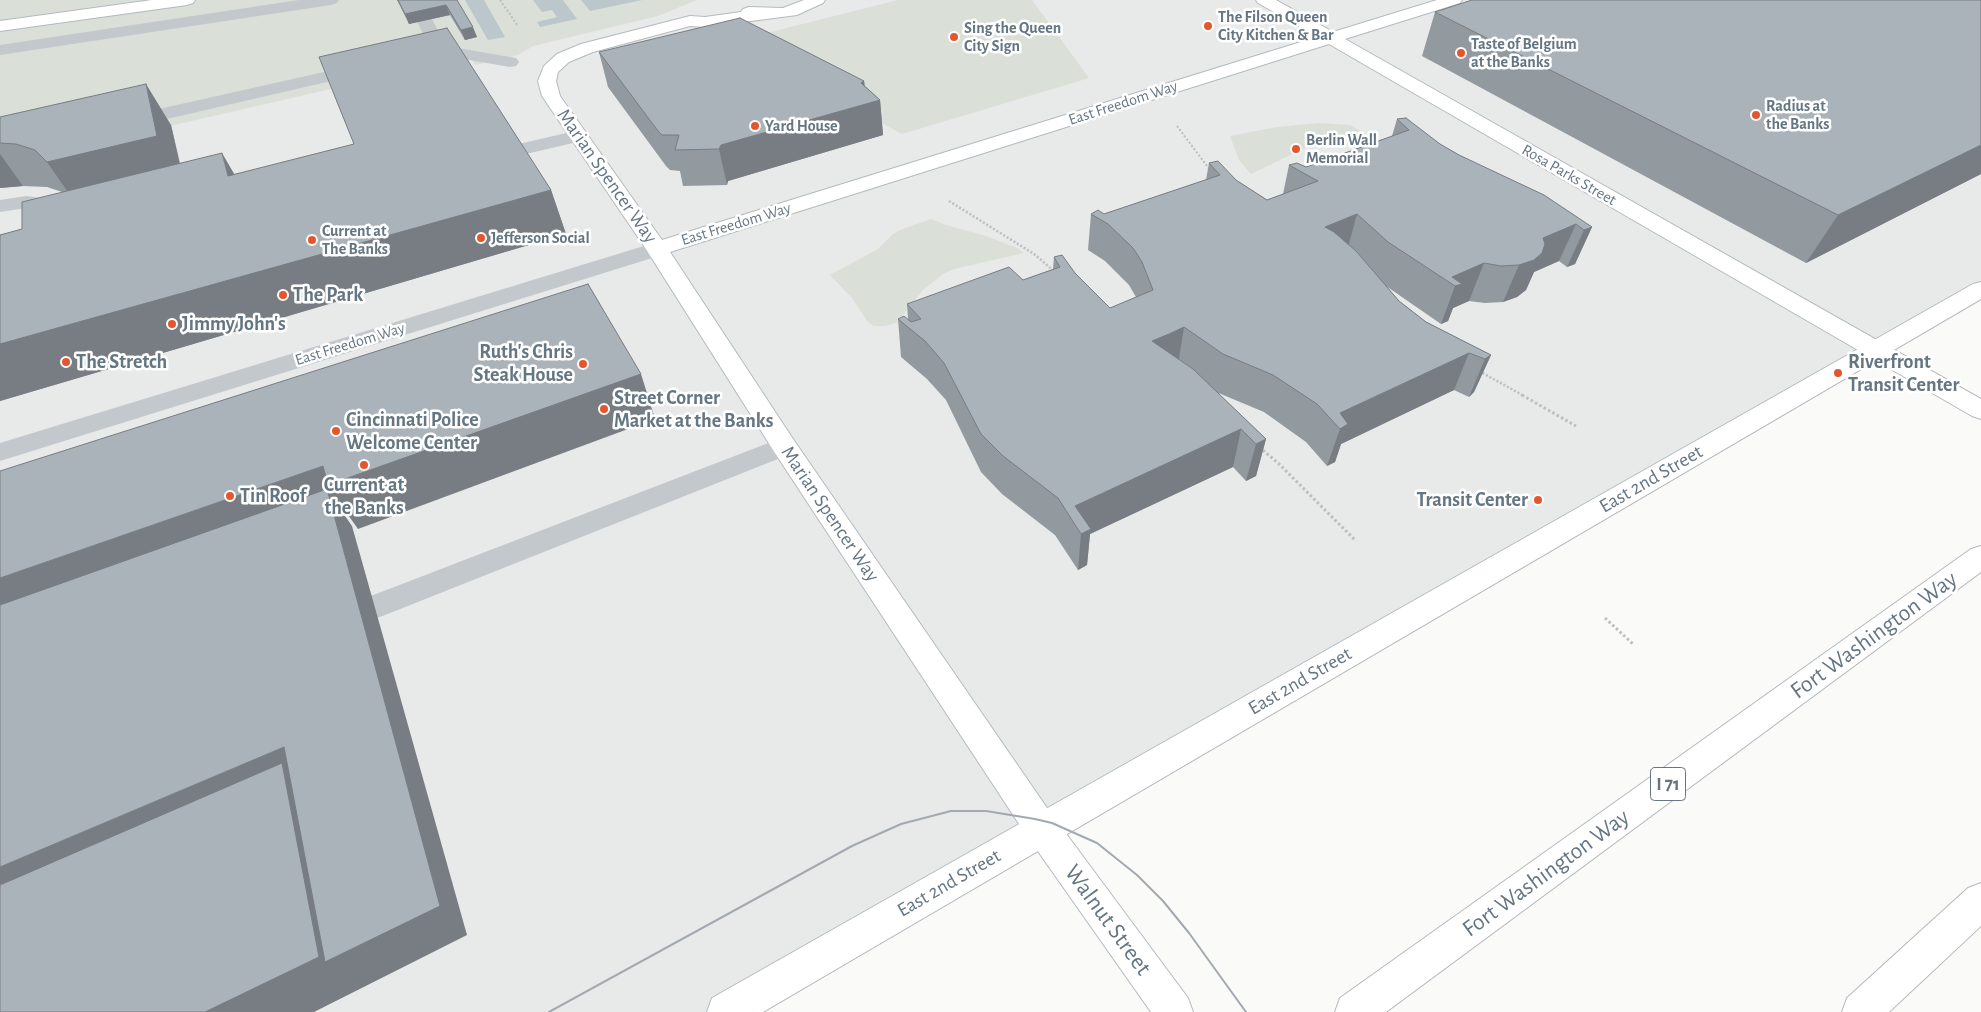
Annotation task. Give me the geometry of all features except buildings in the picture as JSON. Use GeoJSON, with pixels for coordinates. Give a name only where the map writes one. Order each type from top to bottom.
{"type":"FeatureCollection","features":[{"type":"Feature","properties":{"kind":"main road"},"geometry":{"type":"LineString","coordinates":[[0,26],[187,0]]}},
{"type":"Feature","properties":{"kind":"main road"},"geometry":{"type":"LineString","coordinates":[[690,21],[705,22],[797,10],[817,0]]}},
{"type":"Feature","properties":{"kind":"main road","name":"Rosa Parks Street"},"geometry":{"type":"LineString","coordinates":[[1264,0],[1981,410]]}},
{"type":"Feature","properties":{"kind":"main road","name":"East Freedom Way"},"geometry":{"type":"LineString","coordinates":[[657,249],[1454,0]]}},
{"type":"Feature","properties":{"kind":"main road"},"geometry":{"type":"LineString","coordinates":[[690,21],[712,4]]}},
{"type":"Feature","properties":{"kind":"main road"},"geometry":{"type":"LineString","coordinates":[[730,4],[739,10],[766,14]]}},
{"type":"Feature","properties":{"kind":"main road","name":"Marian Spencer Way"},"geometry":{"type":"LineString","coordinates":[[690,21],[587,48],[563,58],[550,70],[547,81],[551,96],[657,249],[784,446],[1042,829]]}},
{"type":"Feature","properties":{"kind":"main road","name":"East 2nd Street"},"geometry":{"type":"LineString","coordinates":[[726,1012],[1981,289]]}},
{"type":"Feature","properties":{"kind":"main road","name":"Fort Washington Way"},"geometry":{"type":"LineString","coordinates":[[1354,1012],[1981,557]]}},
{"type":"Feature","properties":{"kind":"main road","name":"Walnut Street"},"geometry":{"type":"LineString","coordinates":[[1042,829],[1174,1012]]}},
{"type":"Feature","properties":{"kind":"main road"},"geometry":{"type":"LineString","coordinates":[[1861,1012],[1981,901]]}},
{"type":"Feature","properties":{"kind":"street"},"geometry":{"type":"LineString","coordinates":[[0,50],[331,0]]}},
{"type":"Feature","properties":{"kind":"street"},"geometry":{"type":"LineString","coordinates":[[414,0],[440,50]]}},
{"type":"Feature","properties":{"kind":"street"},"geometry":{"type":"LineString","coordinates":[[412,56],[440,50],[510,62]]}},
{"type":"Feature","properties":{"kind":"street"},"geometry":{"type":"LineString","coordinates":[[115,125],[383,63]]}},
{"type":"Feature","properties":{"kind":"street"},"geometry":{"type":"LineString","coordinates":[[513,151],[579,136]]}},
{"type":"Feature","properties":{"kind":"street"},"geometry":{"type":"LineString","coordinates":[[0,206],[26,202],[43,203],[54,207],[60,214],[61,224]]}},
{"type":"Feature","properties":{"kind":"street","name":"East Freedom Way"},"geometry":{"type":"LineString","coordinates":[[0,452],[657,249]]}},
{"type":"Feature","properties":{"kind":"street"},"geometry":{"type":"LineString","coordinates":[[374,607],[784,446]]}},
{"type":"Feature","properties":{"kind":"path"},"geometry":{"type":"LineString","coordinates":[[500,0],[518,26]]}},
{"type":"Feature","properties":{"kind":"path"},"geometry":{"type":"LineString","coordinates":[[1177,126],[1214,176]]}},
{"type":"Feature","properties":{"kind":"path"},"geometry":{"type":"LineString","coordinates":[[949,201],[1034,254],[1056,273]]}},
{"type":"Feature","properties":{"kind":"path"},"geometry":{"type":"LineString","coordinates":[[1474,368],[1576,426]]}},
{"type":"Feature","properties":{"kind":"path"},"geometry":{"type":"LineString","coordinates":[[1255,444],[1278,463],[1356,541]]}},
{"type":"Feature","properties":{"kind":"path"},"geometry":{"type":"LineString","coordinates":[[1605,618],[1634,644]]}},
{"type":"Feature","properties":{"kind":"shaded area"},"geometry":{"type":"Polygon","coordinates":[[[0,0],[697,0],[658,16],[533,46],[518,55],[475,65],[470,57],[0,165],[0,0]]]}},
{"type":"Feature","properties":{"kind":"shaded area"},"geometry":{"type":"Polygon","coordinates":[[[187,0],[1981,0],[1981,289],[726,1012],[0,1012],[0,26],[187,0]]]}},
{"type":"Feature","properties":{"kind":"shaded area"},"geometry":{"type":"Polygon","coordinates":[[[465,0],[484,0],[505,37],[488,40],[465,0]]]}},
{"type":"Feature","properties":{"kind":"shaded area"},"geometry":{"type":"Polygon","coordinates":[[[533,0],[563,0],[577,19],[540,27],[537,22],[557,17],[552,10],[542,12],[533,0]]]}},
{"type":"Feature","properties":{"kind":"shaded area"},"geometry":{"type":"Polygon","coordinates":[[[581,0],[642,0],[590,11],[581,0]]]}},
{"type":"Feature","properties":{"kind":"shaded area"},"geometry":{"type":"Polygon","coordinates":[[[898,0],[1032,0],[1089,78],[902,134],[731,42],[898,0]]]}},
{"type":"Feature","properties":{"kind":"shaded area"},"geometry":{"type":"Polygon","coordinates":[[[1319,123],[1350,125],[1375,139],[1353,144],[1307,147],[1251,174],[1239,160],[1230,136],[1277,127],[1319,123]]]}},
{"type":"Feature","properties":{"kind":"shaded area"},"geometry":{"type":"Polygon","coordinates":[[[931,219],[986,236],[1017,248],[1024,253],[954,269],[943,274],[923,290],[896,323],[874,326],[868,322],[852,298],[830,275],[878,249],[900,230],[931,219]]]}},
{"type":"Feature","properties":{"kind":"tram line"},"geometry":{"type":"LineString","coordinates":[[549,1012],[852,846],[901,824],[951,811],[986,811],[1035,819],[1052,823],[1097,843],[1137,875],[1163,901],[1189,933],[1246,1012]]}},
{"type":"Feature","properties":{"kind":"place","name":"The Filson Queen City Kitchen & Bar"},"geometry":{"type":"Point","coordinates":[1208,26]}},
{"type":"Feature","properties":{"kind":"place","name":"Sing the Queen City Sign"},"geometry":{"type":"Point","coordinates":[954,37]}},
{"type":"Feature","properties":{"kind":"place","name":"Taste of Belgium at the Banks"},"geometry":{"type":"Point","coordinates":[1461,53]}},
{"type":"Feature","properties":{"kind":"place","name":"Radius at the Banks"},"geometry":{"type":"Point","coordinates":[1756,115]}},
{"type":"Feature","properties":{"kind":"place","name":"Yard House"},"geometry":{"type":"Point","coordinates":[755,126]}},
{"type":"Feature","properties":{"kind":"place","name":"Berlin Wall Memorial"},"geometry":{"type":"Point","coordinates":[1296,149]}},
{"type":"Feature","properties":{"kind":"place","name":"Jefferson Social"},"geometry":{"type":"Point","coordinates":[481,238]}},
{"type":"Feature","properties":{"kind":"place","name":"Current at The Banks"},"geometry":{"type":"Point","coordinates":[312,240]}},
{"type":"Feature","properties":{"kind":"place","name":"The Park"},"geometry":{"type":"Point","coordinates":[283,295]}},
{"type":"Feature","properties":{"kind":"place","name":"Jimmy John's"},"geometry":{"type":"Point","coordinates":[172,324]}},
{"type":"Feature","properties":{"kind":"place","name":"The Stretch"},"geometry":{"type":"Point","coordinates":[66,362]}},
{"type":"Feature","properties":{"kind":"place","name":"Ruth's Chris Steak House"},"geometry":{"type":"Point","coordinates":[583,364]}},
{"type":"Feature","properties":{"kind":"place","name":"Riverfront Transit Center"},"geometry":{"type":"Point","coordinates":[1838,373]}},
{"type":"Feature","properties":{"kind":"place","name":"Street Corner Market at the Banks"},"geometry":{"type":"Point","coordinates":[604,409]}},
{"type":"Feature","properties":{"kind":"place","name":"Cincinnati Police Welcome Center"},"geometry":{"type":"Point","coordinates":[336,431]}},
{"type":"Feature","properties":{"kind":"place","name":"Current at the Banks"},"geometry":{"type":"Point","coordinates":[364,465]}},
{"type":"Feature","properties":{"kind":"place","name":"Tin Roof"},"geometry":{"type":"Point","coordinates":[230,496]}},
{"type":"Feature","properties":{"kind":"place","name":"Transit Center"},"geometry":{"type":"Point","coordinates":[1538,500]}}]}
